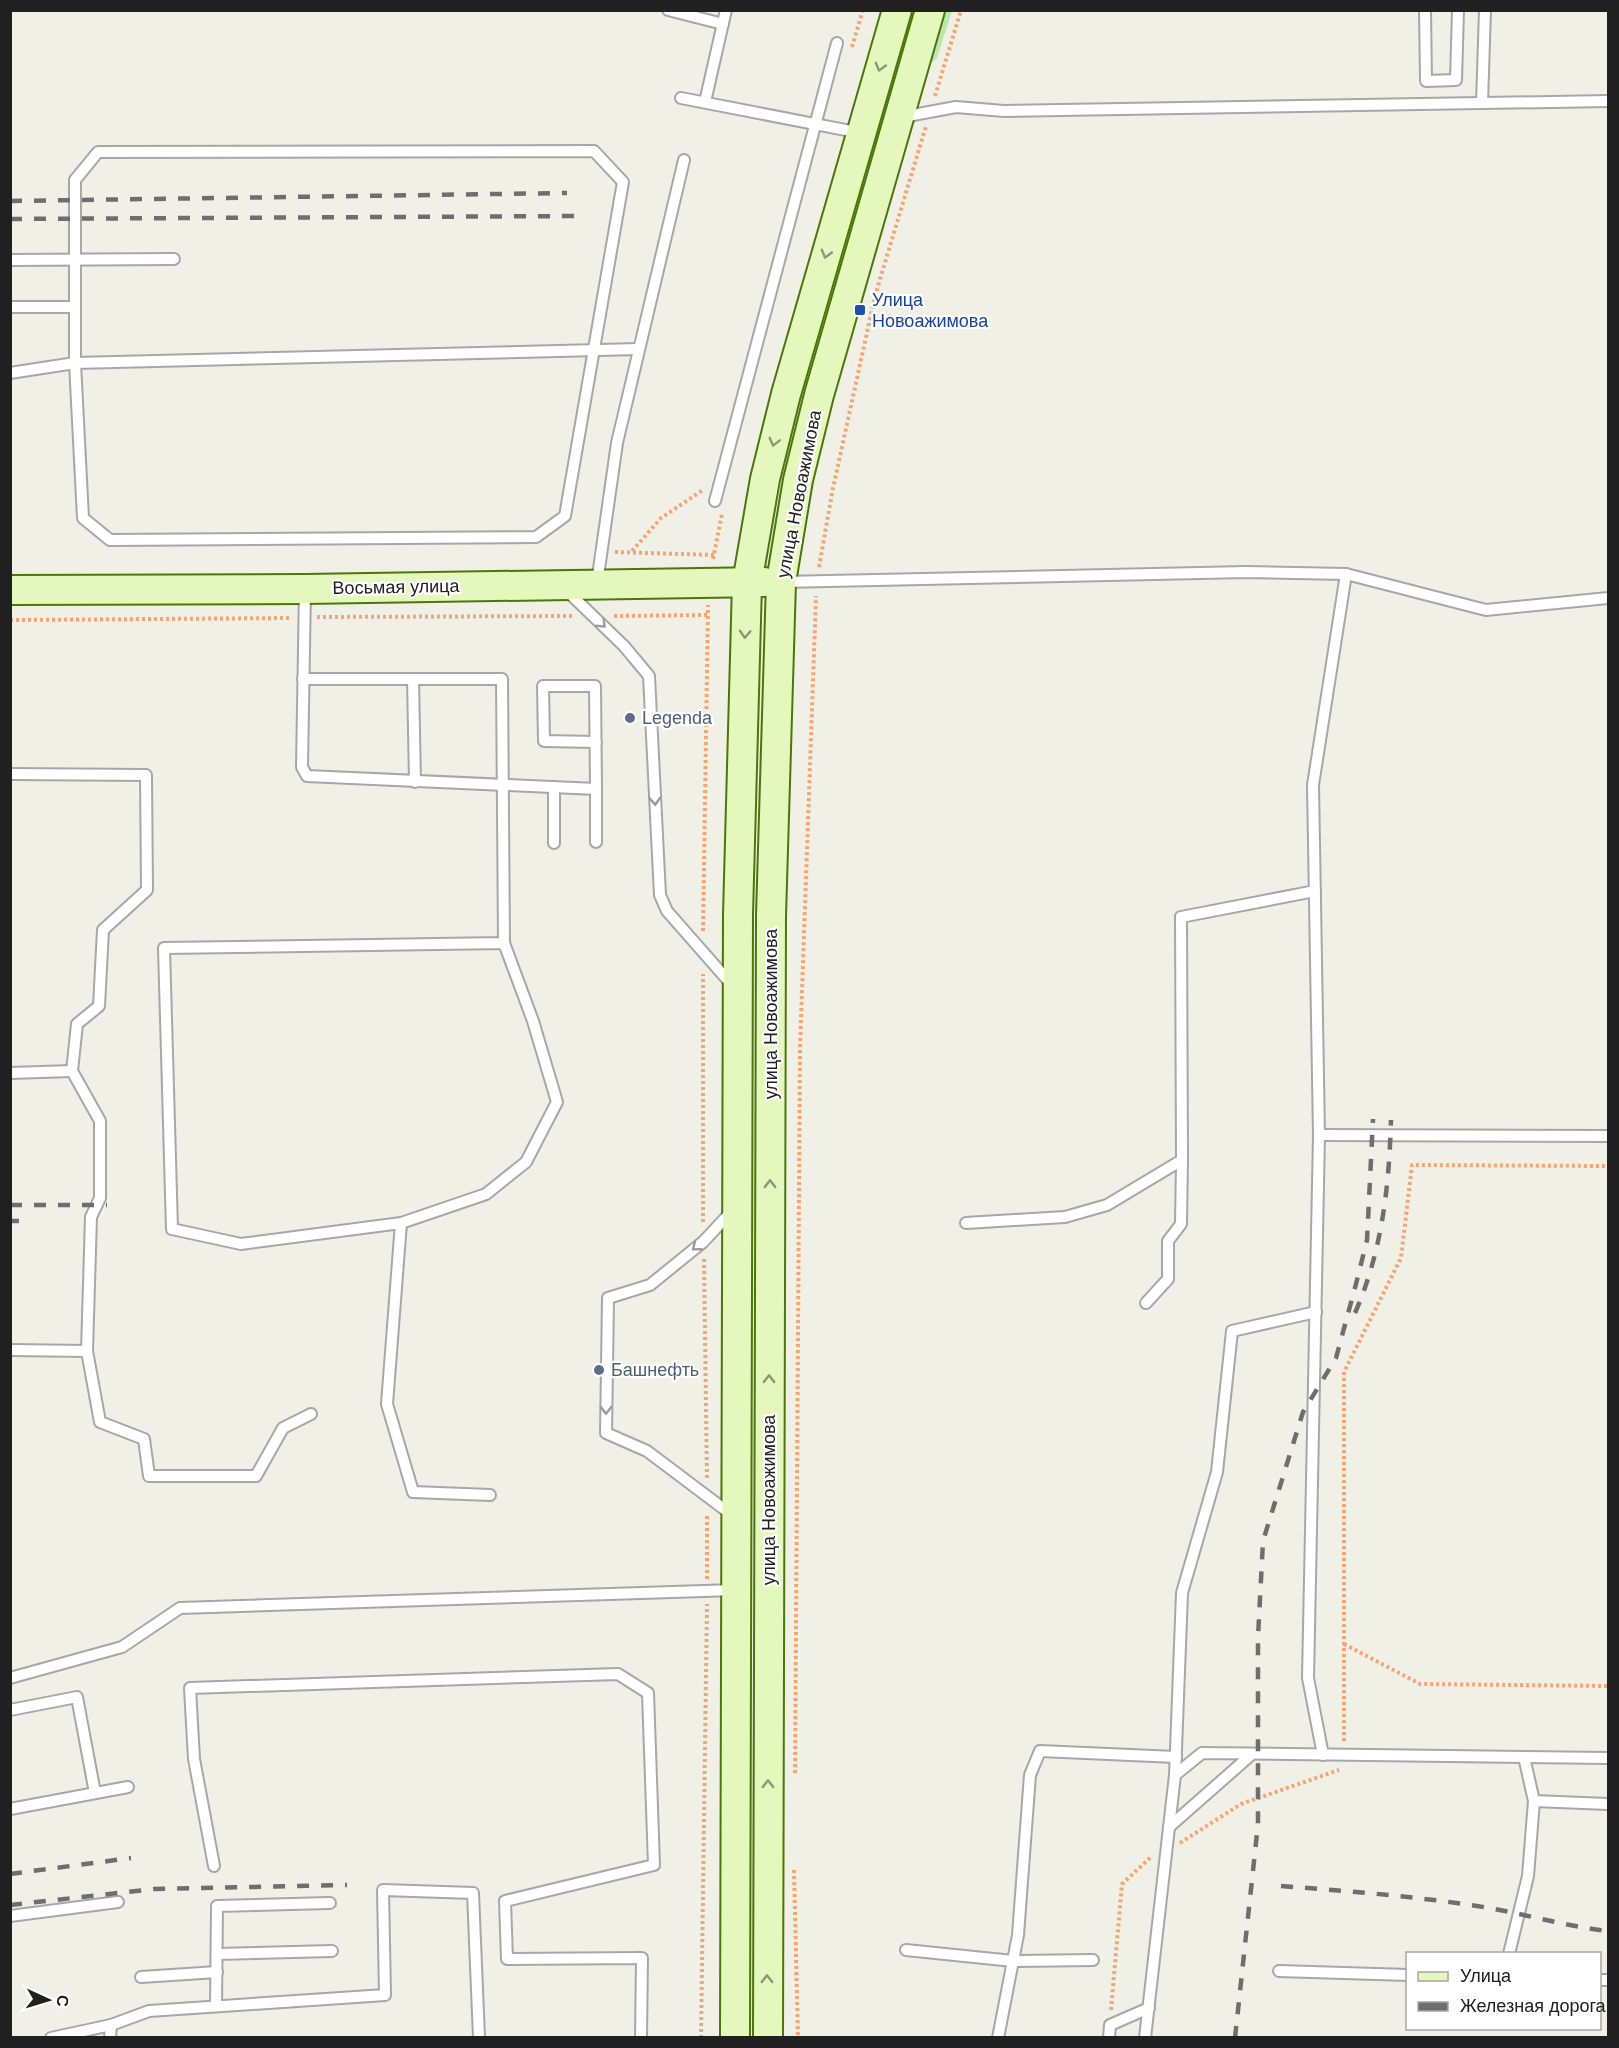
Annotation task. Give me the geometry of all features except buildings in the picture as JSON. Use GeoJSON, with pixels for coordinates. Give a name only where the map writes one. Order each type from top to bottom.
{"type":"FeatureCollection","features":[{"type":"Feature","properties":{"kind":"main road","name":"улица Новоажимова"},"geometry":{"type":"LineString","coordinates":[[735,2037],[738,992],[747,583],[765,479],[786,394],[897,10]]}},
{"type":"Feature","properties":{"kind":"main road","name":"улица Новоажимова"},"geometry":{"type":"LineString","coordinates":[[768,2037],[771,916],[781,582],[798,480],[819,395],[930,10]]}},
{"type":"Feature","properties":{"kind":"main road","name":"Восьмая улица"},"geometry":{"type":"LineString","coordinates":[[10,590],[305,589],[781,582]]}},
{"type":"Feature","properties":{"kind":"lane"},"geometry":{"type":"LineString","coordinates":[[668,10],[723,24]]}},
{"type":"Feature","properties":{"kind":"lane"},"geometry":{"type":"LineString","coordinates":[[705,102],[726,10]]}},
{"type":"Feature","properties":{"kind":"lane"},"geometry":{"type":"LineString","coordinates":[[1425,10],[1426,81],[1456,80],[1458,10]]}},
{"type":"Feature","properties":{"kind":"lane"},"geometry":{"type":"LineString","coordinates":[[1482,103],[1485,10]]}},
{"type":"Feature","properties":{"kind":"lane"},"geometry":{"type":"LineString","coordinates":[[715,501],[837,43]]}},
{"type":"Feature","properties":{"kind":"lane"},"geometry":{"type":"LineString","coordinates":[[681,98],[861,133]]}},
{"type":"Feature","properties":{"kind":"lane"},"geometry":{"type":"LineString","coordinates":[[899,118],[956,107],[1004,111],[1608,101]]}},
{"type":"Feature","properties":{"kind":"lane"},"geometry":{"type":"LineString","coordinates":[[594,151],[623,182],[565,516],[536,537],[110,540],[83,518],[75,363],[75,308],[75,180],[98,152],[594,151]]}},
{"type":"Feature","properties":{"kind":"lane"},"geometry":{"type":"LineString","coordinates":[[597,584],[617,443],[684,160]]}},
{"type":"Feature","properties":{"kind":"lane"},"geometry":{"type":"LineString","coordinates":[[10,261],[174,259]]}},
{"type":"Feature","properties":{"kind":"lane"},"geometry":{"type":"LineString","coordinates":[[10,308],[75,308]]}},
{"type":"Feature","properties":{"kind":"lane"},"geometry":{"type":"LineString","coordinates":[[10,373],[75,363],[639,349]]}},
{"type":"Feature","properties":{"kind":"lane"},"geometry":{"type":"LineString","coordinates":[[781,582],[1234,572],[1346,574],[1486,610],[1608,598]]}},
{"type":"Feature","properties":{"kind":"lane"},"geometry":{"type":"LineString","coordinates":[[1323,1755],[1308,1678],[1320,1135],[1313,785],[1346,574]]}},
{"type":"Feature","properties":{"kind":"lane"},"geometry":{"type":"LineString","coordinates":[[560,584],[624,646],[649,676],[660,895],[667,911],[703,949],[738,992]]}},
{"type":"Feature","properties":{"kind":"lane"},"geometry":{"type":"LineString","coordinates":[[305,589],[302,767],[307,776],[596,789]]}},
{"type":"Feature","properties":{"kind":"lane"},"geometry":{"type":"LineString","coordinates":[[303,678],[502,679],[504,943],[533,1021],[557,1102],[526,1162],[486,1194],[401,1223],[241,1244],[172,1229],[164,948],[504,943]]}},
{"type":"Feature","properties":{"kind":"lane"},"geometry":{"type":"LineString","coordinates":[[413,678],[415,782]]}},
{"type":"Feature","properties":{"kind":"lane"},"geometry":{"type":"LineString","coordinates":[[596,742],[544,741],[543,686],[595,686],[596,742],[596,842]]}},
{"type":"Feature","properties":{"kind":"lane"},"geometry":{"type":"LineString","coordinates":[[10,774],[146,775],[147,890],[103,930],[99,1006],[77,1024],[72,1071],[100,1121],[100,1198],[91,1217],[87,1351],[100,1422],[144,1439],[149,1476],[256,1476],[283,1428],[311,1414]]}},
{"type":"Feature","properties":{"kind":"lane"},"geometry":{"type":"LineString","coordinates":[[554,788],[554,843]]}},
{"type":"Feature","properties":{"kind":"lane"},"geometry":{"type":"LineString","coordinates":[[1146,1303],[1168,1279],[1168,1241],[1181,1224],[1181,917],[1315,891]]}},
{"type":"Feature","properties":{"kind":"lane"},"geometry":{"type":"LineString","coordinates":[[10,1073],[72,1071]]}},
{"type":"Feature","properties":{"kind":"lane"},"geometry":{"type":"LineString","coordinates":[[1320,1135],[1608,1136]]}},
{"type":"Feature","properties":{"kind":"lane"},"geometry":{"type":"LineString","coordinates":[[966,1223],[1065,1217],[1107,1205],[1182,1160]]}},
{"type":"Feature","properties":{"kind":"lane"},"geometry":{"type":"LineString","coordinates":[[736,1518],[647,1451],[606,1433],[608,1298],[650,1285],[703,1242],[737,1205]]}},
{"type":"Feature","properties":{"kind":"lane"},"geometry":{"type":"LineString","coordinates":[[401,1223],[387,1404],[413,1492],[490,1495]]}},
{"type":"Feature","properties":{"kind":"lane"},"geometry":{"type":"LineString","coordinates":[[1145,2037],[1175,1775],[1182,1593],[1217,1472],[1232,1331],[1316,1312]]}},
{"type":"Feature","properties":{"kind":"lane"},"geometry":{"type":"LineString","coordinates":[[10,1350],[87,1351]]}},
{"type":"Feature","properties":{"kind":"lane"},"geometry":{"type":"LineString","coordinates":[[10,1678],[122,1647],[180,1608],[736,1590]]}},
{"type":"Feature","properties":{"kind":"lane"},"geometry":{"type":"LineString","coordinates":[[214,1866],[194,1759],[190,1688],[618,1674],[648,1693],[654,1865],[505,1901],[507,1959],[642,1958],[641,2037]]}},
{"type":"Feature","properties":{"kind":"lane"},"geometry":{"type":"LineString","coordinates":[[10,1710],[77,1697],[95,1793]]}},
{"type":"Feature","properties":{"kind":"lane"},"geometry":{"type":"LineString","coordinates":[[998,2037],[1018,1935],[1030,1775],[1040,1751],[1176,1757]]}},
{"type":"Feature","properties":{"kind":"lane"},"geometry":{"type":"LineString","coordinates":[[1175,1775],[1202,1753],[1608,1758]]}},
{"type":"Feature","properties":{"kind":"lane"},"geometry":{"type":"LineString","coordinates":[[1169,1827],[1252,1754]]}},
{"type":"Feature","properties":{"kind":"lane"},"geometry":{"type":"LineString","coordinates":[[1509,1952],[1528,1876],[1534,1801],[1524,1757]]}},
{"type":"Feature","properties":{"kind":"lane"},"geometry":{"type":"LineString","coordinates":[[10,1809],[128,1787]]}},
{"type":"Feature","properties":{"kind":"lane"},"geometry":{"type":"LineString","coordinates":[[1534,1801],[1608,1804]]}},
{"type":"Feature","properties":{"kind":"lane"},"geometry":{"type":"LineString","coordinates":[[44,2037],[111,2025],[149,2011],[385,1995],[383,1890],[473,1893],[479,2037]]}},
{"type":"Feature","properties":{"kind":"lane"},"geometry":{"type":"LineString","coordinates":[[10,1916],[118,1902]]}},
{"type":"Feature","properties":{"kind":"lane"},"geometry":{"type":"LineString","coordinates":[[216,2006],[217,1906],[330,1903]]}},
{"type":"Feature","properties":{"kind":"lane"},"geometry":{"type":"LineString","coordinates":[[906,1950],[1013,1960],[1093,1960]]}},
{"type":"Feature","properties":{"kind":"lane"},"geometry":{"type":"LineString","coordinates":[[217,1954],[332,1951]]}},
{"type":"Feature","properties":{"kind":"lane"},"geometry":{"type":"LineString","coordinates":[[1279,1971],[1406,1975]]}},
{"type":"Feature","properties":{"kind":"lane"},"geometry":{"type":"LineString","coordinates":[[141,1977],[217,1972]]}},
{"type":"Feature","properties":{"kind":"lane"},"geometry":{"type":"LineString","coordinates":[[1109,2037],[1110,2025],[1149,2008]]}},
{"type":"Feature","properties":{"kind":"lane"},"geometry":{"type":"LineString","coordinates":[[110,2037],[111,2025]]}},
{"type":"Feature","properties":{"kind":"path"},"geometry":{"type":"LineString","coordinates":[[795,1782],[800,1048],[817,581],[833,488],[875,296],[961,10]]}},
{"type":"Feature","properties":{"kind":"path"},"geometry":{"type":"LineString","coordinates":[[633,551],[661,518],[721,478]]}},
{"type":"Feature","properties":{"kind":"path"},"geometry":{"type":"LineString","coordinates":[[601,552],[633,551],[714,555]]}},
{"type":"Feature","properties":{"kind":"path"},"geometry":{"type":"LineString","coordinates":[[10,620],[708,615]]}},
{"type":"Feature","properties":{"kind":"path"},"geometry":{"type":"LineString","coordinates":[[1412,1165],[1608,1166]]}},
{"type":"Feature","properties":{"kind":"path"},"geometry":{"type":"LineString","coordinates":[[1344,1644],[1420,1684],[1608,1686]]}},
{"type":"Feature","properties":{"kind":"path"},"geometry":{"type":"LineString","coordinates":[[794,1864],[798,2037]]}},
{"type":"Feature","properties":{"kind":"green space"},"geometry":{"type":"Polygon","coordinates":[[[945,11],[952,11],[937,58],[929,65],[945,11]]]}},
{"type":"Feature","properties":{"kind":"railway"},"geometry":{"type":"LineString","coordinates":[[10,201],[567,193]]}},
{"type":"Feature","properties":{"kind":"railway"},"geometry":{"type":"LineString","coordinates":[[10,219],[583,216]]}},
{"type":"Feature","properties":{"kind":"railway"},"geometry":{"type":"LineString","coordinates":[[1235,2038],[1258,1824],[1258,1637],[1263,1541],[1303,1412],[1336,1358],[1356,1284],[1367,1240],[1373,1119]]}},
{"type":"Feature","properties":{"kind":"railway"},"geometry":{"type":"LineString","coordinates":[[1355,1313],[1378,1243],[1386,1195],[1391,1120]]}},
{"type":"Feature","properties":{"kind":"railway"},"geometry":{"type":"LineString","coordinates":[[10,1205],[107,1205]]}},
{"type":"Feature","properties":{"kind":"railway"},"geometry":{"type":"LineString","coordinates":[[10,1221],[19,1221]]}},
{"type":"Feature","properties":{"kind":"railway"},"geometry":{"type":"LineString","coordinates":[[10,1874],[131,1858]]}},
{"type":"Feature","properties":{"kind":"railway"},"geometry":{"type":"LineString","coordinates":[[10,1905],[154,1889],[347,1885]]}},
{"type":"Feature","properties":{"kind":"railway"},"geometry":{"type":"LineString","coordinates":[[1281,1886],[1453,1902],[1608,1931]]}},
{"type":"Feature","properties":{"kind":"place","name":"Улица Новоажимова"},"geometry":{"type":"Point","coordinates":[860,310]}},
{"type":"Feature","properties":{"kind":"place","name":"Legenda"},"geometry":{"type":"Point","coordinates":[630,718]}},
{"type":"Feature","properties":{"kind":"place","name":"Башнефть"},"geometry":{"type":"Point","coordinates":[599,1370]}}]}
